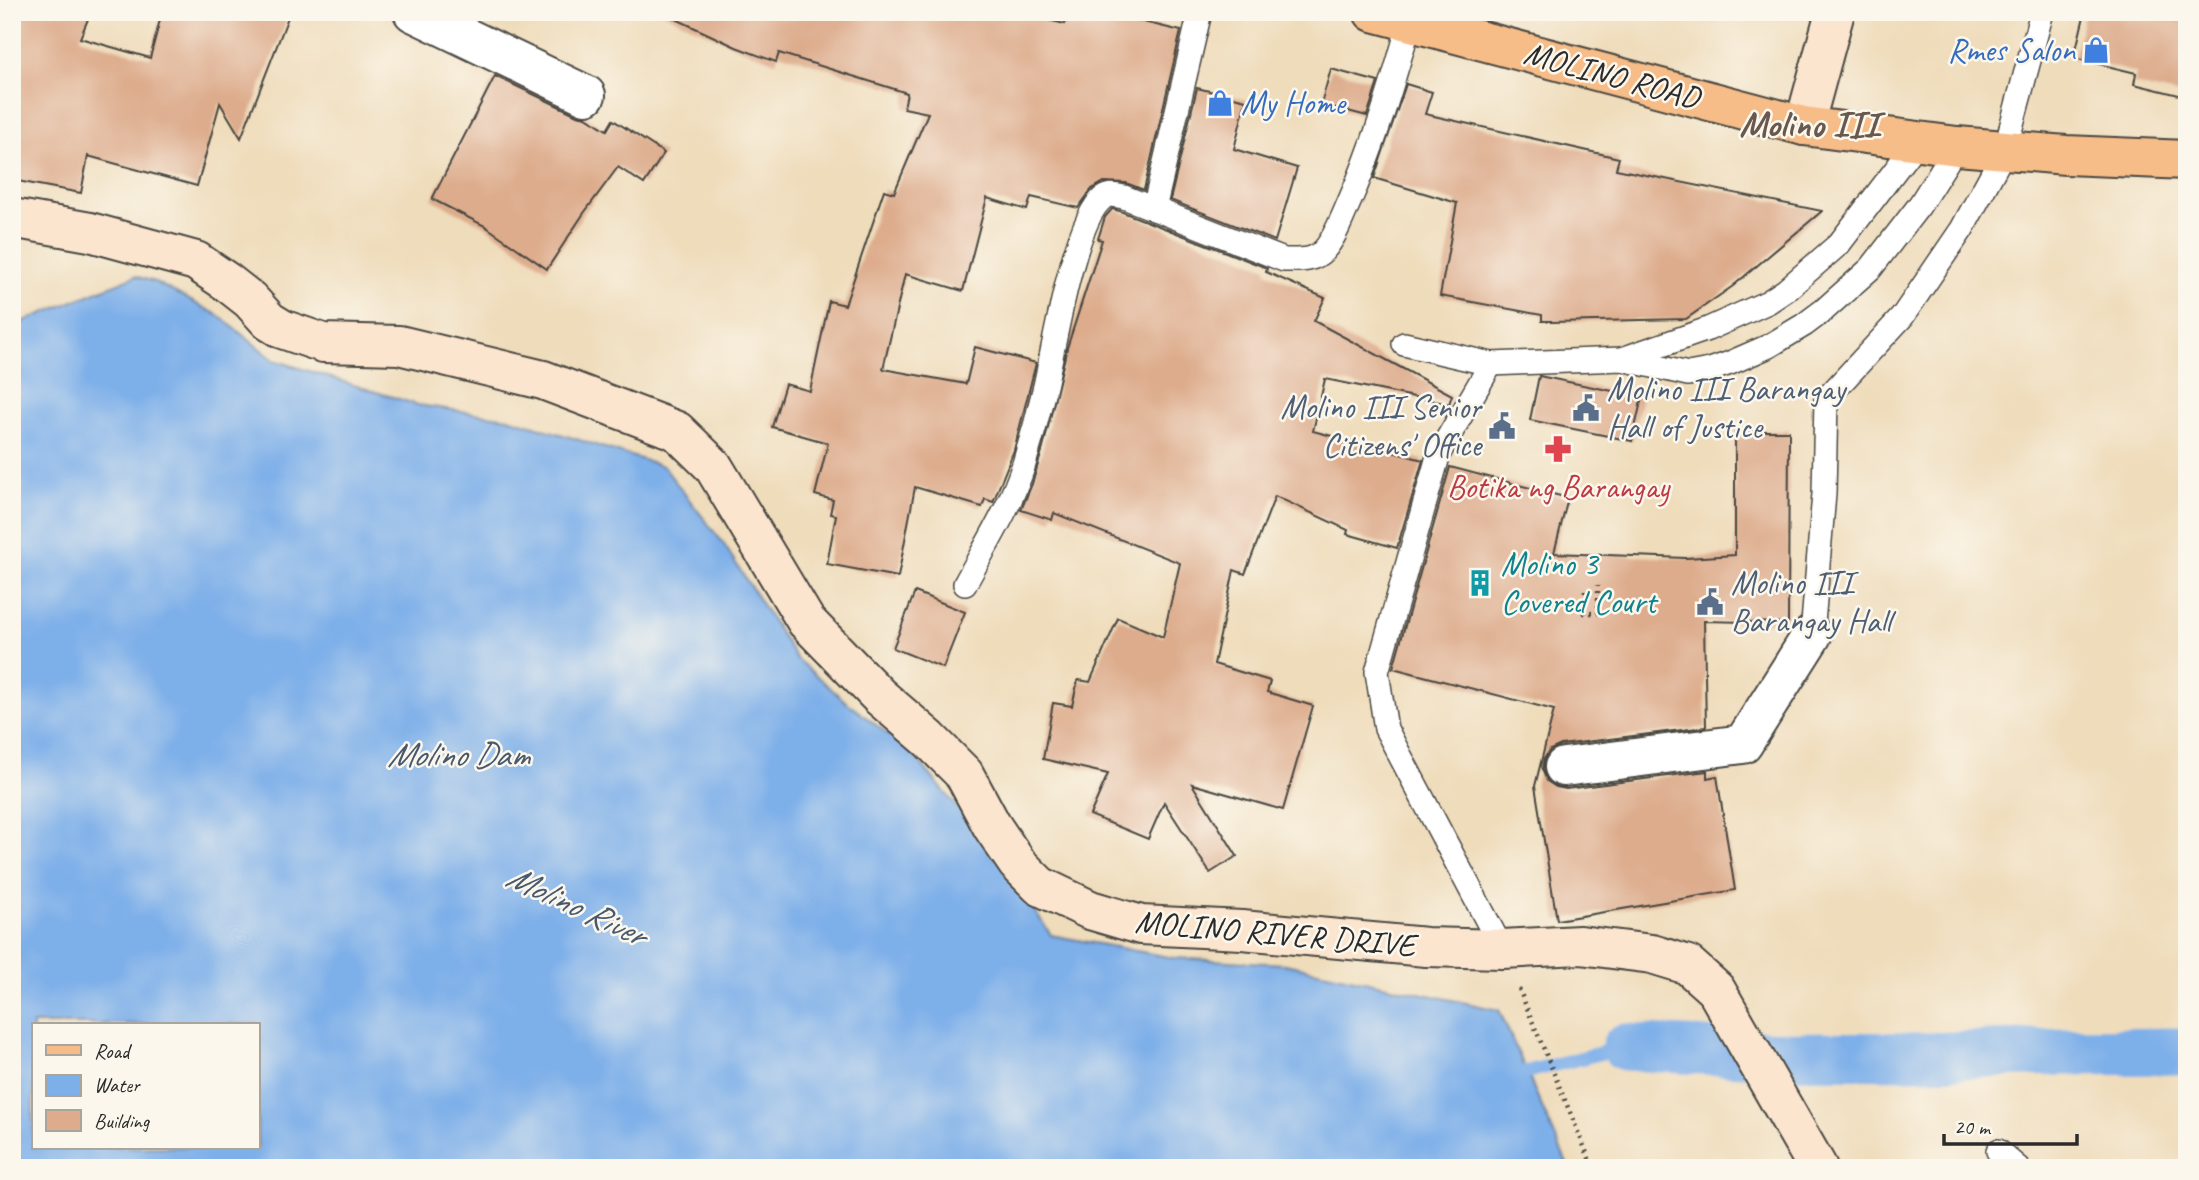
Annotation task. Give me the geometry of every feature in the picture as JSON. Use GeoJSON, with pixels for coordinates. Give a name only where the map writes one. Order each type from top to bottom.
{"type":"FeatureCollection","features":[{"type":"Feature","properties":{"kind":"main road","name":"MOLINO ROAD"},"geometry":{"type":"LineString","coordinates":[[1373,12],[1804,126],[1957,146],[2066,155],[2187,160]]}},
{"type":"Feature","properties":{"kind":"street"},"geometry":{"type":"LineString","coordinates":[[413,12],[586,95]]}},
{"type":"Feature","properties":{"kind":"street"},"geometry":{"type":"LineString","coordinates":[[1804,126],[1835,12]]}},
{"type":"Feature","properties":{"kind":"street","name":"MOLINO RIVER DRIVE"},"geometry":{"type":"LineString","coordinates":[[12,218],[90,232],[196,261],[250,300],[269,321],[282,329],[323,343],[399,345],[542,380],[677,431],[713,466],[806,621],[879,696],[929,738],[964,774],[992,826],[1017,863],[1040,886],[1090,910],[1141,925],[1242,930],[1426,947],[1502,949],[1580,945],[1652,954],[1688,965],[1716,990],[1818,1168]]}},
{"type":"Feature","properties":{"kind":"street"},"geometry":{"type":"LineString","coordinates":[[1564,767],[1743,744],[1812,635]]}},
{"type":"Feature","properties":{"kind":"lane"},"geometry":{"type":"LineString","coordinates":[[1154,209],[1200,12]]}},
{"type":"Feature","properties":{"kind":"lane"},"geometry":{"type":"LineString","coordinates":[[1812,635],[1824,494],[1826,399],[1902,317],[1962,229],[2006,150],[2042,12]]}},
{"type":"Feature","properties":{"kind":"lane"},"geometry":{"type":"LineString","coordinates":[[965,584],[1008,503],[1024,466],[1075,256],[1089,218],[1102,199],[1111,195],[1154,209],[1284,260],[1309,260],[1324,250],[1358,183],[1410,22]]}},
{"type":"Feature","properties":{"kind":"lane"},"geometry":{"type":"LineString","coordinates":[[1622,359],[1708,329],[1768,302],[1786,290],[1839,244],[1917,142]]}},
{"type":"Feature","properties":{"kind":"lane"},"geometry":{"type":"LineString","coordinates":[[1404,344],[1491,364],[1622,359],[1688,374],[1730,363],[1769,346],[1804,325],[1871,268],[1919,206],[1957,146]]}},
{"type":"Feature","properties":{"kind":"lane"},"geometry":{"type":"LineString","coordinates":[[1491,364],[1439,453],[1377,673],[1386,729],[1502,949]]}},
{"type":"Feature","properties":{"kind":"lane"},"geometry":{"type":"LineString","coordinates":[[1998,1151],[2018,1168]]}},
{"type":"Feature","properties":{"kind":"path"},"geometry":{"type":"LineString","coordinates":[[1585,591],[1584,613],[1598,612],[1598,585]]}},
{"type":"Feature","properties":{"kind":"path"},"geometry":{"type":"LineString","coordinates":[[1539,1038],[1593,1168]]}},
{"type":"Feature","properties":{"kind":"water","name":"Molino Dam"},"geometry":{"type":"Polygon","coordinates":[[[135,276],[155,282],[218,315],[274,360],[418,405],[509,418],[663,466],[723,543],[796,658],[912,753],[995,852],[1051,935],[1174,958],[1285,964],[1499,1010],[1569,1168],[12,1168],[12,326],[135,276]]]}},
{"type":"Feature","properties":{"kind":"building"},"geometry":{"type":"Polygon","coordinates":[[[12,12],[91,12],[80,38],[150,58],[162,12],[290,12],[241,138],[220,103],[197,186],[88,156],[81,193],[12,180],[12,12]]]}},
{"type":"Feature","properties":{"kind":"building"},"geometry":{"type":"Polygon","coordinates":[[[661,12],[1014,12],[1065,24],[1068,12],[1102,12],[1181,31],[1144,190],[1126,183],[1104,182],[1092,189],[1078,208],[1031,197],[1027,210],[987,198],[963,291],[905,274],[883,369],[966,384],[975,347],[1036,363],[1014,450],[993,502],[985,499],[982,507],[915,487],[898,577],[827,564],[836,515],[830,514],[833,500],[815,495],[828,443],[772,427],[785,384],[810,391],[829,301],[845,305],[884,190],[894,193],[928,113],[904,108],[907,93],[779,53],[776,62],[736,47],[661,12]]]}},
{"type":"Feature","properties":{"kind":"building"},"geometry":{"type":"Polygon","coordinates":[[[2085,12],[2187,12],[2187,97],[2134,84],[2136,73],[2074,58],[2085,12]]]}},
{"type":"Feature","properties":{"kind":"building"},"geometry":{"type":"Polygon","coordinates":[[[1331,69],[1378,82],[1367,116],[1321,104],[1331,69]]]}},
{"type":"Feature","properties":{"kind":"building"},"geometry":{"type":"Polygon","coordinates":[[[495,76],[586,117],[607,130],[613,120],[664,153],[644,184],[618,167],[547,269],[485,226],[432,199],[495,76]]]}},
{"type":"Feature","properties":{"kind":"building"},"geometry":{"type":"Polygon","coordinates":[[[1406,84],[1432,92],[1425,114],[1619,158],[1616,169],[1822,211],[1733,286],[1686,319],[1551,322],[1542,321],[1542,315],[1440,296],[1457,203],[1374,178],[1406,84]]]}},
{"type":"Feature","properties":{"kind":"building"},"geometry":{"type":"Polygon","coordinates":[[[1197,88],[1246,100],[1234,149],[1297,168],[1275,241],[1170,200],[1197,88]]]}},
{"type":"Feature","properties":{"kind":"building"},"geometry":{"type":"Polygon","coordinates":[[[1112,209],[1267,268],[1266,272],[1325,298],[1314,321],[1452,395],[1449,404],[1325,379],[1313,431],[1423,460],[1397,548],[1347,534],[1348,530],[1275,496],[1245,574],[1234,570],[1214,664],[1270,681],[1267,692],[1313,706],[1283,810],[1192,784],[1237,856],[1210,873],[1164,802],[1148,839],[1090,815],[1108,774],[1043,759],[1053,703],[1072,706],[1078,680],[1090,682],[1118,618],[1163,637],[1180,563],[1054,513],[1052,520],[1021,510],[1043,448],[1067,348],[1102,240],[1098,239],[1105,217],[1112,209]]]}},
{"type":"Feature","properties":{"kind":"building","name":"Molino III Barangay Hall of Justice"},"geometry":{"type":"Polygon","coordinates":[[[1539,376],[1642,397],[1632,441],[1530,420],[1539,376]]]}},
{"type":"Feature","properties":{"kind":"building"},"geometry":{"type":"Polygon","coordinates":[[[1735,431],[1789,431],[1788,623],[1704,621],[1706,727],[1561,745],[1550,750],[1542,769],[1547,781],[1566,789],[1707,771],[1707,778],[1717,776],[1735,890],[1557,920],[1535,786],[1554,710],[1393,668],[1450,467],[1568,498],[1554,553],[1686,558],[1735,555],[1735,431]]]}},
{"type":"Feature","properties":{"kind":"building"},"geometry":{"type":"Polygon","coordinates":[[[915,592],[965,612],[943,668],[893,648],[915,592]]]}},
{"type":"Feature","properties":{"kind":"waterway"},"geometry":{"type":"LineString","coordinates":[[1510,1076],[1625,1047]]}},
{"type":"Feature","properties":{"kind":"waterway"},"geometry":{"type":"LineString","coordinates":[[1625,1047],[1783,1055],[1921,1056],[2187,1051]]}},
{"type":"Feature","properties":{"kind":"place","name":"Rmes Salon"},"geometry":{"type":"Point","coordinates":[2096,50]}},
{"type":"Feature","properties":{"kind":"place","name":"My Home"},"geometry":{"type":"Point","coordinates":[1220,103]}},
{"type":"Feature","properties":{"kind":"place","name":"Molino III Barangay Hall of Justice"},"geometry":{"type":"Point","coordinates":[1586,408]}},
{"type":"Feature","properties":{"kind":"place","name":"Molino III Senior Citizens' Office"},"geometry":{"type":"Point","coordinates":[1502,426]}},
{"type":"Feature","properties":{"kind":"place","name":"Botika ng Barangay"},"geometry":{"type":"Point","coordinates":[1558,449]}},
{"type":"Feature","properties":{"kind":"place","name":"Molino 3 Covered Court"},"geometry":{"type":"Point","coordinates":[1480,583]}},
{"type":"Feature","properties":{"kind":"place","name":"Molino III Barangay Hall"},"geometry":{"type":"Point","coordinates":[1710,602]}},
{"type":"Feature","properties":{"kind":"district","name":"Molino III"},"geometry":{"type":"Point","coordinates":[1809,123]}},
{"type":"Feature","properties":{"kind":"water label","name":"Molino River"},"geometry":{"type":"Point","coordinates":[576,905]}}]}
